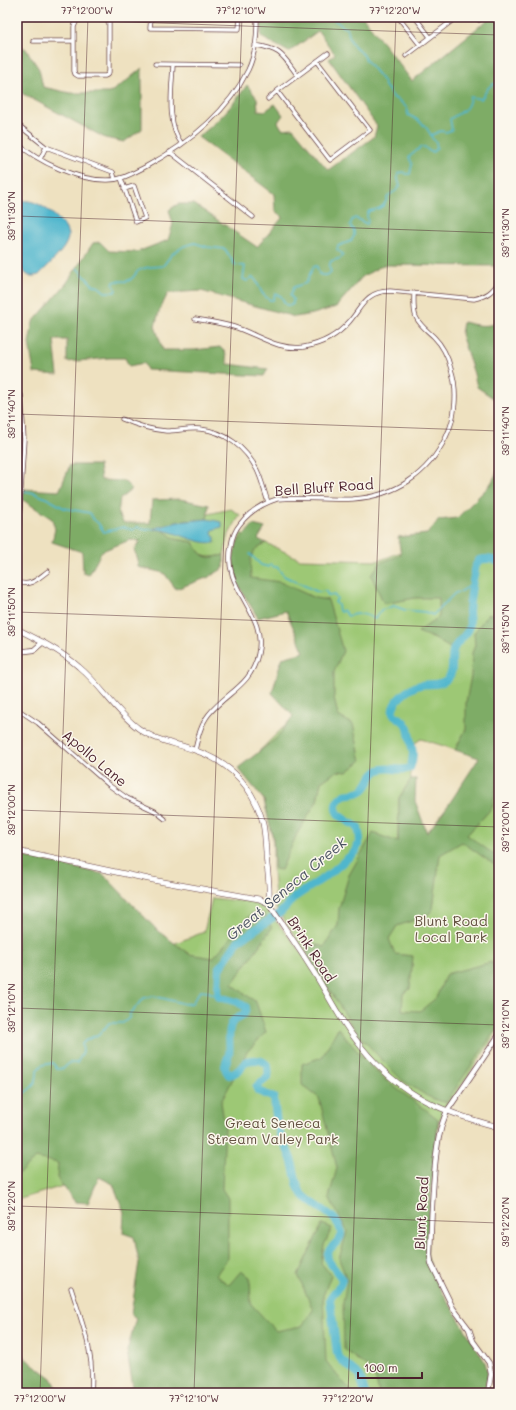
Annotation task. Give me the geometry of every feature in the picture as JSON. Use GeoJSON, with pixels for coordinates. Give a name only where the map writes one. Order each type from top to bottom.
{"type":"FeatureCollection","features":[{"type":"Feature","properties":{"kind":"main road"},"geometry":{"type":"LineString","coordinates":[[17,629],[60,652],[80,667],[100,687],[125,717],[138,728],[160,740],[195,750],[230,768],[244,783],[253,797],[261,816],[264,832],[270,898],[268,903],[259,899],[158,881],[17,850]]}},
{"type":"Feature","properties":{"kind":"main road","name":"Brink Road"},"geometry":{"type":"LineString","coordinates":[[268,903],[313,971],[352,1035],[369,1057],[406,1090],[426,1102],[471,1120],[499,1127]]}},
{"type":"Feature","properties":{"kind":"street"},"geometry":{"type":"LineString","coordinates":[[78,17],[74,27],[75,74],[78,76],[107,75],[109,67],[109,20],[86,19],[81,17]]}},
{"type":"Feature","properties":{"kind":"street"},"geometry":{"type":"LineString","coordinates":[[151,17],[150,28],[239,29],[240,17]]}},
{"type":"Feature","properties":{"kind":"street"},"geometry":{"type":"LineString","coordinates":[[17,143],[30,154],[58,168],[82,176],[108,180],[129,176],[182,144],[204,126],[229,100],[248,70],[255,45],[257,17]]}},
{"type":"Feature","properties":{"kind":"street"},"geometry":{"type":"LineString","coordinates":[[398,17],[420,45]]}},
{"type":"Feature","properties":{"kind":"street"},"geometry":{"type":"LineString","coordinates":[[415,17],[430,37]]}},
{"type":"Feature","properties":{"kind":"street"},"geometry":{"type":"LineString","coordinates":[[406,56],[457,17]]}},
{"type":"Feature","properties":{"kind":"street"},"geometry":{"type":"LineString","coordinates":[[33,41],[74,42]]}},
{"type":"Feature","properties":{"kind":"street"},"geometry":{"type":"LineString","coordinates":[[255,45],[278,51],[298,76]]}},
{"type":"Feature","properties":{"kind":"street"},"geometry":{"type":"LineString","coordinates":[[268,99],[328,53]]}},
{"type":"Feature","properties":{"kind":"street"},"geometry":{"type":"LineString","coordinates":[[277,92],[330,160],[370,130],[317,61]]}},
{"type":"Feature","properties":{"kind":"street"},"geometry":{"type":"LineString","coordinates":[[155,64],[239,65]]}},
{"type":"Feature","properties":{"kind":"street"},"geometry":{"type":"LineString","coordinates":[[173,65],[173,128],[177,138],[182,144]]}},
{"type":"Feature","properties":{"kind":"street"},"geometry":{"type":"LineString","coordinates":[[17,124],[46,147],[113,172],[115,179]]}},
{"type":"Feature","properties":{"kind":"street"},"geometry":{"type":"LineString","coordinates":[[40,159],[46,147]]}},
{"type":"Feature","properties":{"kind":"street"},"geometry":{"type":"LineString","coordinates":[[170,152],[253,217]]}},
{"type":"Feature","properties":{"kind":"street"},"geometry":{"type":"LineString","coordinates":[[120,178],[124,189],[136,222],[145,218],[134,186],[124,189]]}},
{"type":"Feature","properties":{"kind":"street"},"geometry":{"type":"LineString","coordinates":[[195,319],[234,327],[268,342],[280,345],[303,347],[321,342],[337,333],[348,323],[368,298],[377,292],[390,291],[474,299],[482,297],[493,291],[499,282]]}},
{"type":"Feature","properties":{"kind":"street","name":"Bell Bluff Road"},"geometry":{"type":"LineString","coordinates":[[195,750],[200,731],[209,714],[219,703],[247,680],[255,666],[257,659],[259,641],[255,621],[233,580],[229,558],[232,539],[237,528],[248,514],[254,509],[268,502],[286,498],[353,499],[379,495],[395,489],[410,481],[421,472],[436,455],[449,431],[453,417],[455,396],[452,370],[444,350],[435,338],[421,325],[416,317],[414,309],[414,293]]}},
{"type":"Feature","properties":{"kind":"street"},"geometry":{"type":"LineString","coordinates":[[17,541],[24,439],[21,395]]}},
{"type":"Feature","properties":{"kind":"street"},"geometry":{"type":"LineString","coordinates":[[122,419],[138,426],[153,430],[167,431],[188,428],[201,429],[214,432],[228,438],[242,448],[252,461],[258,471],[268,502]]}},
{"type":"Feature","properties":{"kind":"street"},"geometry":{"type":"LineString","coordinates":[[17,582],[29,584],[34,582],[48,570]]}},
{"type":"Feature","properties":{"kind":"street"},"geometry":{"type":"LineString","coordinates":[[17,652],[34,650],[43,642]]}},
{"type":"Feature","properties":{"kind":"street","name":"Apollo Lane"},"geometry":{"type":"LineString","coordinates":[[17,706],[116,790],[127,798],[155,811],[165,819]]}},
{"type":"Feature","properties":{"kind":"street","name":"Blunt Road"},"geometry":{"type":"LineString","coordinates":[[488,1393],[491,1374],[489,1363],[473,1341],[469,1329],[453,1308],[431,1263],[430,1255],[433,1185],[439,1134],[442,1122],[447,1111],[499,1035]]}},
{"type":"Feature","properties":{"kind":"street"},"geometry":{"type":"LineString","coordinates":[[71,1288],[90,1350],[92,1372],[91,1393]]}},
{"type":"Feature","properties":{"kind":"green space"},"geometry":{"type":"Polygon","coordinates":[[[262,17],[363,17],[412,81],[491,17],[499,17],[499,266],[383,265],[362,277],[336,307],[313,314],[295,317],[201,291],[168,293],[159,312],[155,326],[163,350],[194,350],[220,347],[225,352],[228,364],[268,369],[264,376],[147,370],[144,363],[129,366],[125,358],[67,362],[67,340],[54,340],[58,375],[34,373],[29,343],[33,322],[66,284],[93,243],[100,242],[109,251],[137,252],[168,240],[173,224],[169,210],[178,204],[194,204],[257,247],[283,217],[275,211],[274,194],[198,137],[225,113],[247,85],[257,98],[258,110],[265,111],[275,104],[283,115],[278,122],[282,129],[293,128],[328,170],[374,137],[377,126],[329,59],[335,54],[318,31],[289,52],[261,37],[262,17]]]}},
{"type":"Feature","properties":{"kind":"green space"},"geometry":{"type":"Polygon","coordinates":[[[17,44],[26,49],[39,69],[43,87],[70,93],[109,93],[142,68],[142,129],[124,142],[105,138],[23,94],[17,89],[17,44]]]}},
{"type":"Feature","properties":{"kind":"green space"},"geometry":{"type":"Polygon","coordinates":[[[463,322],[477,325],[490,325],[499,322],[499,402],[477,387],[461,334],[463,322]]]}},
{"type":"Feature","properties":{"kind":"green space"},"geometry":{"type":"Polygon","coordinates":[[[70,465],[99,465],[101,480],[124,481],[132,489],[120,499],[118,514],[124,523],[150,523],[152,500],[180,499],[209,505],[207,519],[177,522],[159,527],[175,539],[193,542],[202,555],[213,557],[224,555],[224,568],[209,577],[176,589],[164,573],[138,567],[138,559],[134,550],[140,541],[130,540],[102,551],[89,575],[83,573],[82,552],[52,542],[55,529],[52,519],[23,500],[23,489],[59,491],[70,465]]]}},
{"type":"Feature","properties":{"kind":"green space"},"geometry":{"type":"Polygon","coordinates":[[[499,468],[499,562],[484,559],[479,560],[476,565],[469,612],[469,629],[453,650],[435,639],[418,632],[439,617],[439,598],[415,598],[384,604],[371,575],[380,563],[401,555],[398,537],[427,534],[439,520],[457,518],[491,484],[499,468]]]}},
{"type":"Feature","properties":{"kind":"green space","name":"Great Seneca Stream Valley Park"},"geometry":{"type":"Polygon","coordinates":[[[499,473],[499,1029],[439,1121],[430,1202],[427,1259],[445,1315],[487,1388],[487,1393],[198,1393],[115,1170],[17,1200],[17,944],[173,944],[204,932],[212,898],[239,901],[255,899],[262,904],[263,908],[267,904],[275,920],[319,973],[486,759],[421,739],[415,743],[410,768],[411,779],[399,798],[397,862],[320,962],[307,950],[307,955],[276,908],[273,872],[273,838],[264,800],[258,789],[241,769],[302,709],[315,662],[291,601],[259,615],[235,560],[237,543],[241,533],[262,544],[266,543],[300,559],[378,561],[452,532],[499,473]]]}},
{"type":"Feature","properties":{"kind":"green space"},"geometry":{"type":"Polygon","coordinates":[[[231,509],[240,515],[229,534],[224,555],[208,557],[202,555],[193,542],[175,539],[160,529],[177,522],[207,519],[208,514],[231,509]]]}},
{"type":"Feature","properties":{"kind":"green space"},"geometry":{"type":"Polygon","coordinates":[[[253,525],[265,528],[258,539],[266,543],[256,549],[252,557],[251,578],[280,582],[315,598],[328,600],[343,651],[334,672],[334,697],[338,716],[353,724],[361,761],[347,772],[337,771],[321,782],[317,801],[297,834],[281,870],[275,869],[273,838],[264,800],[238,768],[277,738],[293,716],[272,693],[282,658],[304,652],[286,611],[258,618],[237,583],[233,560],[237,543],[253,525]]]}},
{"type":"Feature","properties":{"kind":"green space"},"geometry":{"type":"Polygon","coordinates":[[[497,612],[499,613],[499,771],[492,808],[467,835],[499,858],[499,868],[462,842],[440,855],[433,909],[427,916],[397,926],[389,939],[395,954],[413,956],[410,989],[403,994],[402,1010],[420,1011],[436,998],[446,974],[492,962],[499,983],[499,1025],[446,1102],[427,1096],[402,1080],[357,1033],[307,955],[308,942],[324,947],[338,925],[339,908],[349,875],[373,833],[398,842],[399,798],[411,779],[416,779],[415,801],[427,833],[449,804],[479,758],[455,750],[466,729],[466,702],[471,676],[472,653],[475,645],[474,633],[487,615],[497,612]]]}},
{"type":"Feature","properties":{"kind":"green space"},"geometry":{"type":"Polygon","coordinates":[[[17,855],[103,874],[158,931],[189,954],[213,958],[252,913],[264,913],[272,928],[232,984],[256,1002],[266,1032],[247,1052],[221,1102],[225,1127],[222,1189],[228,1198],[228,1258],[216,1275],[229,1285],[241,1271],[250,1277],[251,1304],[276,1331],[302,1326],[313,1310],[298,1275],[322,1224],[332,1228],[324,1245],[321,1263],[331,1275],[323,1296],[326,1361],[340,1379],[354,1393],[134,1393],[127,1351],[136,1318],[131,1314],[139,1262],[134,1237],[123,1233],[124,1212],[113,1184],[99,1177],[88,1203],[75,1202],[57,1178],[58,1163],[36,1158],[17,1175],[17,855]]]}},
{"type":"Feature","properties":{"kind":"green space"},"geometry":{"type":"Polygon","coordinates":[[[338,1028],[374,1070],[394,1087],[438,1119],[426,1253],[438,1285],[485,1362],[488,1374],[484,1393],[379,1393],[374,1373],[344,1349],[343,1303],[347,1280],[339,1259],[347,1231],[329,1197],[337,1168],[319,1098],[302,1085],[302,1064],[322,1057],[338,1028]]]}},
{"type":"Feature","properties":{"kind":"green space"},"geometry":{"type":"Polygon","coordinates":[[[17,1344],[26,1359],[52,1378],[59,1392],[26,1393],[17,1385],[17,1344]]]}},
{"type":"Feature","properties":{"kind":"water"},"geometry":{"type":"Polygon","coordinates":[[[17,201],[31,201],[43,207],[61,222],[68,233],[67,243],[64,248],[39,275],[29,276],[24,272],[17,261],[17,201]]]}},
{"type":"Feature","properties":{"kind":"water"},"geometry":{"type":"Polygon","coordinates":[[[207,519],[222,522],[222,527],[212,531],[213,536],[215,537],[215,543],[207,543],[168,531],[152,529],[177,522],[207,519]]]}},
{"type":"Feature","properties":{"kind":"waterway"},"geometry":{"type":"LineString","coordinates":[[330,17],[348,30],[351,42],[362,53],[394,98],[401,102],[407,108],[408,115],[415,118],[427,128],[431,135]]}},
{"type":"Feature","properties":{"kind":"waterway"},"geometry":{"type":"LineString","coordinates":[[77,268],[93,285],[99,287],[105,292],[115,292],[116,289],[113,284],[114,282],[129,280],[138,271],[144,268],[163,266],[172,254],[184,246],[195,243],[207,247],[225,249],[235,265],[245,266],[243,279],[247,281],[253,277],[258,283],[261,292],[266,297],[273,300],[275,294],[281,296],[285,304],[289,306],[293,304],[293,299],[290,295],[294,287],[306,283],[313,267],[317,266],[319,274],[321,275],[327,275],[331,272],[329,266],[331,261],[341,258],[343,254],[337,250],[338,246],[351,241],[354,236],[354,231],[350,225],[352,220],[355,218],[367,224],[367,215],[369,211],[382,207],[388,196],[400,186],[398,173],[403,172],[410,174],[412,164],[409,157],[421,147],[425,147],[429,151],[433,152],[437,148],[436,142],[431,135],[441,131],[446,132],[452,130],[450,119],[468,106],[470,97],[481,99],[489,87],[493,84],[499,85]]}},
{"type":"Feature","properties":{"kind":"waterway"},"geometry":{"type":"LineString","coordinates":[[24,491],[34,493],[64,508],[90,513],[104,532],[123,527],[133,530],[137,527],[146,530],[153,529]]}},
{"type":"Feature","properties":{"kind":"waterway"},"geometry":{"type":"LineString","coordinates":[[250,554],[261,565],[269,567],[270,564],[277,567],[284,576],[318,592],[326,591],[328,596],[334,595],[337,599],[335,602],[338,605],[339,611],[341,612],[343,610],[348,616],[362,614],[375,619],[381,610],[394,606],[405,610],[425,612],[433,615],[455,593],[460,592],[473,584]]}},
{"type":"Feature","properties":{"kind":"waterway","name":"Great Seneca Creek"},"geometry":{"type":"LineString","coordinates":[[365,1393],[360,1376],[342,1361],[337,1354],[330,1300],[342,1279],[329,1261],[328,1254],[329,1250],[340,1238],[340,1228],[332,1217],[304,1196],[298,1187],[292,1163],[279,1130],[274,1098],[258,1091],[256,1087],[268,1077],[268,1067],[266,1064],[264,1062],[252,1060],[247,1061],[232,1074],[229,1075],[226,1070],[225,1066],[229,1056],[230,1028],[235,1019],[244,1014],[246,1007],[237,1002],[219,997],[219,969],[238,941],[280,913],[295,897],[328,875],[356,851],[360,839],[358,827],[342,818],[336,811],[337,802],[344,795],[362,791],[376,771],[387,768],[402,770],[410,768],[413,753],[408,728],[404,722],[393,714],[394,705],[401,696],[411,689],[423,684],[440,683],[449,677],[452,670],[452,655],[454,648],[470,627],[469,605],[476,565],[479,560],[484,559],[499,562]]}},
{"type":"Feature","properties":{"kind":"waterway"},"geometry":{"type":"LineString","coordinates":[[17,1107],[20,1096],[35,1083],[37,1070],[42,1065],[53,1063],[57,1069],[63,1069],[69,1063],[77,1063],[83,1052],[82,1044],[84,1042],[100,1033],[109,1023],[123,1023],[129,1018],[130,1013],[144,998],[154,996],[185,1004],[192,1003],[200,991],[209,992],[219,997]]}},
{"type":"Feature","properties":{"kind":"park label","name":"Blunt Road Local Park"},"geometry":{"type":"Point","coordinates":[451,928]}}]}
